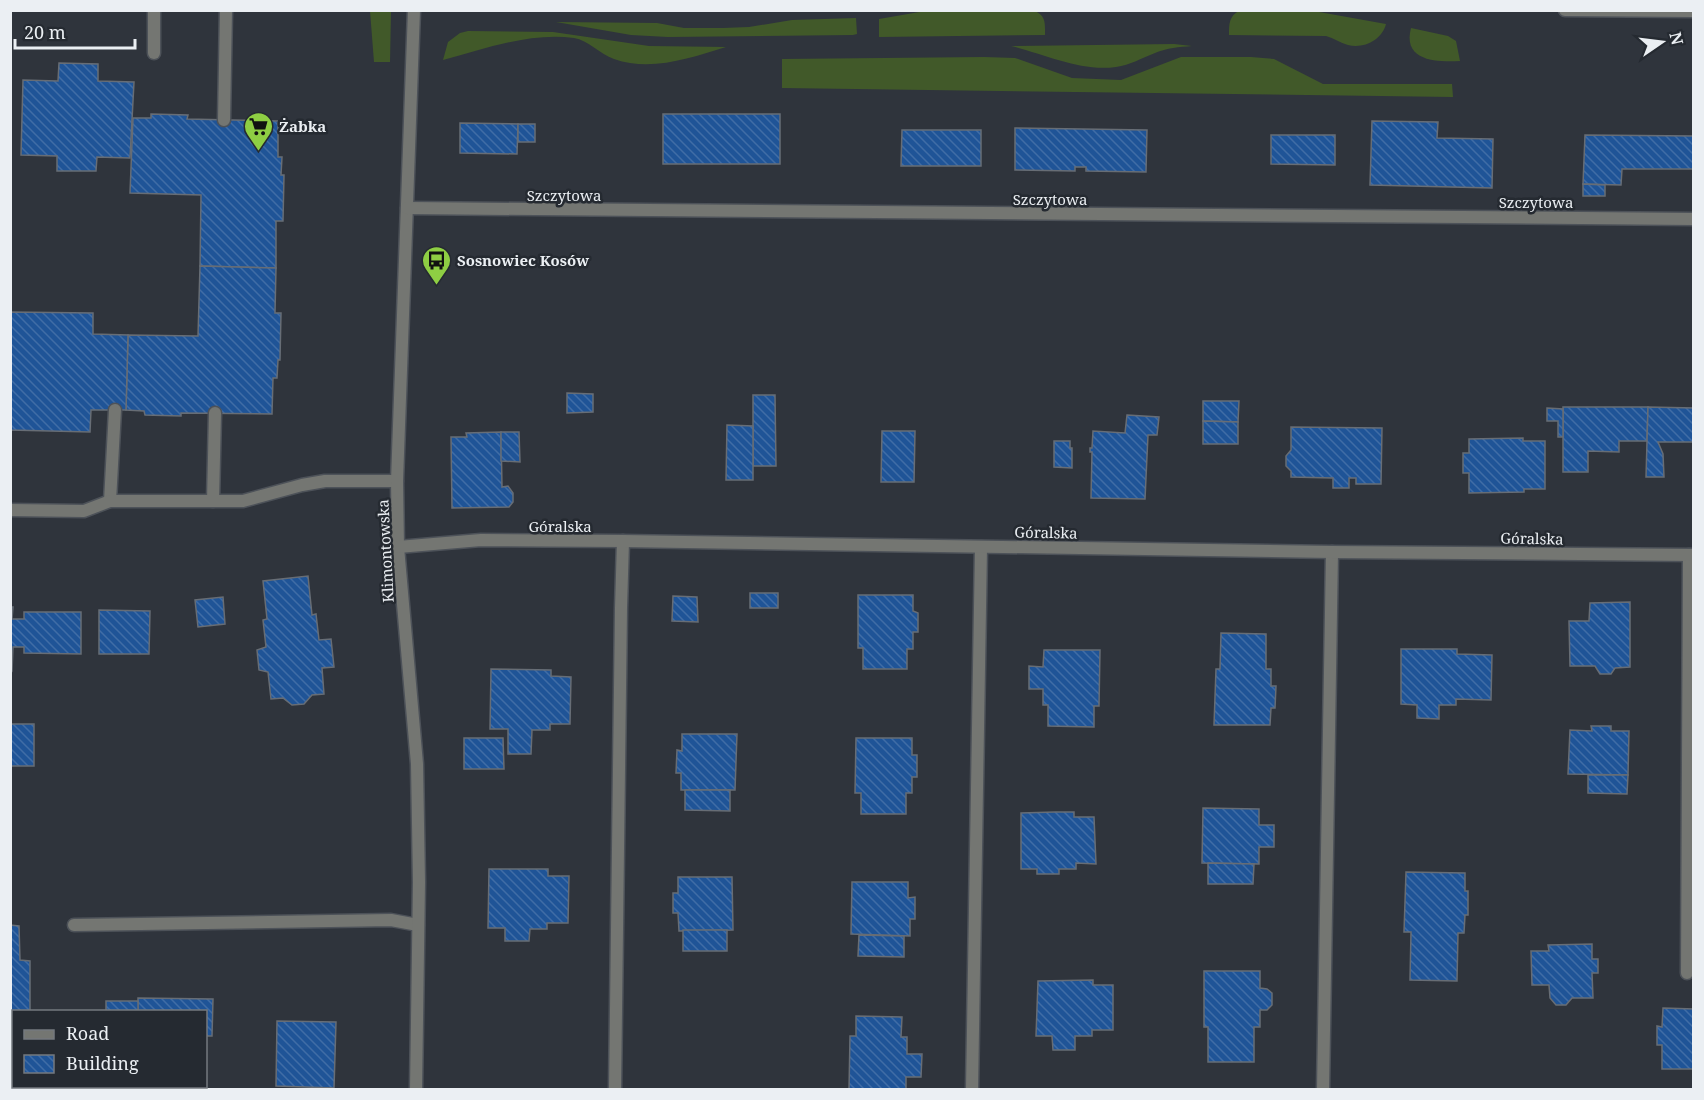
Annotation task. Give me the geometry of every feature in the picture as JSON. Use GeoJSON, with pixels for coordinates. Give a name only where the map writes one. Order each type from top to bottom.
{"type":"FeatureCollection","features":[{"type":"Feature","properties":{"kind":"street"},"geometry":{"type":"LineString","coordinates":[[154,10],[154,53]]}},
{"type":"Feature","properties":{"kind":"street"},"geometry":{"type":"LineString","coordinates":[[224,120],[226,10]]}},
{"type":"Feature","properties":{"kind":"street","name":"Klimontowska"},"geometry":{"type":"LineString","coordinates":[[414,10],[397,481],[398,547],[417,764],[416,1089]]}},
{"type":"Feature","properties":{"kind":"street"},"geometry":{"type":"LineString","coordinates":[[1565,10],[1694,11]]}},
{"type":"Feature","properties":{"kind":"street","name":"Szczytowa"},"geometry":{"type":"LineString","coordinates":[[407,208],[1694,219]]}},
{"type":"Feature","properties":{"kind":"street"},"geometry":{"type":"LineString","coordinates":[[110,501],[115,410]]}},
{"type":"Feature","properties":{"kind":"street"},"geometry":{"type":"LineString","coordinates":[[213,501],[215,413]]}},
{"type":"Feature","properties":{"kind":"street"},"geometry":{"type":"LineString","coordinates":[[10,510],[84,512],[110,501],[243,501],[325,481],[397,481]]}},
{"type":"Feature","properties":{"kind":"street","name":"Góralska"},"geometry":{"type":"LineString","coordinates":[[398,547],[481,540],[1691,555]]}},
{"type":"Feature","properties":{"kind":"street"},"geometry":{"type":"LineString","coordinates":[[615,1089],[623,541]]}},
{"type":"Feature","properties":{"kind":"street"},"geometry":{"type":"LineString","coordinates":[[972,1089],[981,546]]}},
{"type":"Feature","properties":{"kind":"street"},"geometry":{"type":"LineString","coordinates":[[1323,1089],[1332,552]]}},
{"type":"Feature","properties":{"kind":"street"},"geometry":{"type":"LineString","coordinates":[[1687,973],[1691,555]]}},
{"type":"Feature","properties":{"kind":"street"},"geometry":{"type":"LineString","coordinates":[[74,926],[391,920],[418,925]]}},
{"type":"Feature","properties":{"kind":"green space"},"geometry":{"type":"Polygon","coordinates":[[[931,10],[1035,11],[1043,18],[1045,35],[879,37],[879,19],[931,10]]]}},
{"type":"Feature","properties":{"kind":"green space"},"geometry":{"type":"Polygon","coordinates":[[[1308,10],[1386,24],[1381,35],[1372,42],[1360,46],[1348,45],[1326,36],[1229,35],[1231,18],[1239,11],[1308,10]]]}},
{"type":"Feature","properties":{"kind":"green space"},"geometry":{"type":"Polygon","coordinates":[[[370,11],[391,11],[390,62],[374,62],[370,11]]]}},
{"type":"Feature","properties":{"kind":"green space"},"geometry":{"type":"Polygon","coordinates":[[[856,18],[857,34],[853,35],[668,37],[631,35],[556,22],[657,23],[684,28],[723,28],[749,27],[792,20],[856,18]]]}},
{"type":"Feature","properties":{"kind":"green space"},"geometry":{"type":"Polygon","coordinates":[[[1411,28],[1448,36],[1456,41],[1460,61],[1432,60],[1417,54],[1412,48],[1411,28]]]}},
{"type":"Feature","properties":{"kind":"green space"},"geometry":{"type":"Polygon","coordinates":[[[468,31],[553,32],[649,46],[726,47],[670,62],[642,64],[614,59],[579,39],[541,37],[524,39],[443,60],[448,42],[460,33],[468,31]]]}},
{"type":"Feature","properties":{"kind":"green space"},"geometry":{"type":"Polygon","coordinates":[[[1174,44],[1192,46],[1164,50],[1126,65],[1103,68],[1076,65],[1011,46],[1174,44]]]}},
{"type":"Feature","properties":{"kind":"green space"},"geometry":{"type":"Polygon","coordinates":[[[1181,57],[1251,57],[1274,59],[1323,84],[1452,84],[1453,97],[782,88],[782,59],[1015,58],[1072,78],[1121,80],[1181,57]]]}},
{"type":"Feature","properties":{"kind":"building"},"geometry":{"type":"Polygon","coordinates":[[[59,63],[98,64],[98,81],[134,82],[130,158],[97,157],[96,171],[57,171],[57,156],[21,155],[23,80],[58,81],[59,63]]]}},
{"type":"Feature","properties":{"kind":"building"},"geometry":{"type":"Polygon","coordinates":[[[151,114],[188,115],[187,119],[278,121],[278,157],[282,157],[281,175],[284,175],[283,221],[276,221],[276,268],[200,266],[201,195],[130,193],[133,118],[151,118],[151,114]]]}},
{"type":"Feature","properties":{"kind":"building"},"geometry":{"type":"Polygon","coordinates":[[[663,114],[780,114],[780,164],[663,164],[663,114]]]}},
{"type":"Feature","properties":{"kind":"building"},"geometry":{"type":"Polygon","coordinates":[[[1372,121],[1438,122],[1437,138],[1493,139],[1492,188],[1370,185],[1372,121]]]}},
{"type":"Feature","properties":{"kind":"building"},"geometry":{"type":"Polygon","coordinates":[[[460,123],[518,124],[517,154],[460,153],[460,123]]]}},
{"type":"Feature","properties":{"kind":"building"},"geometry":{"type":"Polygon","coordinates":[[[518,124],[535,124],[535,142],[518,142],[518,124]]]}},
{"type":"Feature","properties":{"kind":"building"},"geometry":{"type":"Polygon","coordinates":[[[1015,128],[1147,130],[1146,172],[1086,171],[1086,167],[1075,167],[1075,171],[1015,170],[1015,128]]]}},
{"type":"Feature","properties":{"kind":"building"},"geometry":{"type":"Polygon","coordinates":[[[902,130],[981,130],[981,166],[901,166],[902,130]]]}},
{"type":"Feature","properties":{"kind":"building"},"geometry":{"type":"Polygon","coordinates":[[[1271,135],[1335,135],[1335,165],[1271,164],[1271,135]]]}},
{"type":"Feature","properties":{"kind":"building"},"geometry":{"type":"Polygon","coordinates":[[[1585,135],[1694,136],[1694,169],[1622,169],[1621,185],[1583,184],[1585,135]]]}},
{"type":"Feature","properties":{"kind":"building"},"geometry":{"type":"Polygon","coordinates":[[[1583,184],[1605,185],[1605,196],[1583,196],[1583,184]]]}},
{"type":"Feature","properties":{"kind":"building"},"geometry":{"type":"Polygon","coordinates":[[[200,266],[276,268],[275,313],[281,313],[280,360],[278,360],[277,378],[273,378],[272,414],[181,413],[181,416],[145,415],[144,411],[126,410],[128,335],[198,336],[200,266]]]}},
{"type":"Feature","properties":{"kind":"building"},"geometry":{"type":"Polygon","coordinates":[[[10,312],[93,313],[93,334],[128,335],[126,410],[91,410],[90,432],[10,430],[10,312]]]}},
{"type":"Feature","properties":{"kind":"building"},"geometry":{"type":"Polygon","coordinates":[[[567,393],[593,394],[593,412],[567,413],[567,393]]]}},
{"type":"Feature","properties":{"kind":"building"},"geometry":{"type":"Polygon","coordinates":[[[753,395],[775,395],[776,466],[753,466],[753,395]]]}},
{"type":"Feature","properties":{"kind":"building"},"geometry":{"type":"Polygon","coordinates":[[[1203,401],[1239,401],[1238,422],[1203,421],[1203,401]]]}},
{"type":"Feature","properties":{"kind":"building"},"geometry":{"type":"Polygon","coordinates":[[[1563,407],[1648,407],[1647,441],[1619,441],[1619,452],[1588,451],[1588,472],[1563,472],[1563,407]]]}},
{"type":"Feature","properties":{"kind":"building"},"geometry":{"type":"Polygon","coordinates":[[[1648,407],[1694,408],[1694,442],[1658,442],[1663,454],[1664,477],[1646,477],[1648,407]]]}},
{"type":"Feature","properties":{"kind":"building"},"geometry":{"type":"Polygon","coordinates":[[[1547,408],[1563,409],[1563,437],[1558,437],[1558,421],[1547,421],[1547,408]]]}},
{"type":"Feature","properties":{"kind":"building"},"geometry":{"type":"Polygon","coordinates":[[[1127,415],[1159,417],[1157,435],[1148,435],[1145,499],[1091,498],[1092,452],[1090,448],[1092,448],[1093,431],[1125,433],[1127,415]]]}},
{"type":"Feature","properties":{"kind":"building"},"geometry":{"type":"Polygon","coordinates":[[[1203,421],[1238,422],[1238,444],[1203,444],[1203,421]]]}},
{"type":"Feature","properties":{"kind":"building"},"geometry":{"type":"Polygon","coordinates":[[[727,425],[753,426],[753,480],[726,480],[727,425]]]}},
{"type":"Feature","properties":{"kind":"building"},"geometry":{"type":"Polygon","coordinates":[[[1291,427],[1382,428],[1381,484],[1356,484],[1356,478],[1349,478],[1349,488],[1333,488],[1333,478],[1291,477],[1291,471],[1286,466],[1286,456],[1291,450],[1291,427]]]}},
{"type":"Feature","properties":{"kind":"building"},"geometry":{"type":"Polygon","coordinates":[[[882,431],[915,431],[914,482],[881,482],[882,431]]]}},
{"type":"Feature","properties":{"kind":"building"},"geometry":{"type":"Polygon","coordinates":[[[501,432],[502,487],[508,486],[513,493],[513,502],[509,507],[452,508],[451,437],[467,437],[466,433],[501,432]]]}},
{"type":"Feature","properties":{"kind":"building"},"geometry":{"type":"Polygon","coordinates":[[[501,432],[519,432],[520,462],[501,461],[501,432]]]}},
{"type":"Feature","properties":{"kind":"building"},"geometry":{"type":"Polygon","coordinates":[[[1523,438],[1523,441],[1545,441],[1545,489],[1524,489],[1524,492],[1469,493],[1469,473],[1463,473],[1463,453],[1469,453],[1469,439],[1523,438]]]}},
{"type":"Feature","properties":{"kind":"building"},"geometry":{"type":"Polygon","coordinates":[[[1054,441],[1070,441],[1072,468],[1054,467],[1054,441]]]}},
{"type":"Feature","properties":{"kind":"building"},"geometry":{"type":"Polygon","coordinates":[[[308,576],[312,615],[316,614],[319,640],[331,639],[334,667],[322,668],[324,694],[312,695],[304,704],[292,705],[283,698],[271,699],[268,672],[259,670],[257,650],[266,647],[263,620],[267,619],[263,581],[308,576]]]}},
{"type":"Feature","properties":{"kind":"building"},"geometry":{"type":"Polygon","coordinates":[[[750,593],[778,593],[778,608],[750,608],[750,593]]]}},
{"type":"Feature","properties":{"kind":"building"},"geometry":{"type":"Polygon","coordinates":[[[858,595],[913,595],[913,611],[918,613],[918,632],[913,632],[913,649],[907,649],[907,669],[863,669],[863,648],[858,648],[858,595]]]}},
{"type":"Feature","properties":{"kind":"building"},"geometry":{"type":"Polygon","coordinates":[[[673,596],[697,597],[698,622],[672,621],[673,596]]]}},
{"type":"Feature","properties":{"kind":"building"},"geometry":{"type":"Polygon","coordinates":[[[223,597],[225,624],[198,627],[195,600],[223,597]]]}},
{"type":"Feature","properties":{"kind":"building"},"geometry":{"type":"Polygon","coordinates":[[[1630,602],[1630,667],[1615,668],[1611,674],[1600,674],[1595,666],[1570,666],[1569,621],[1589,621],[1590,603],[1630,602]]]}},
{"type":"Feature","properties":{"kind":"building"},"geometry":{"type":"Polygon","coordinates":[[[10,607],[13,607],[12,619],[24,619],[24,612],[81,612],[81,654],[24,653],[24,647],[13,647],[10,675],[10,607]]]}},
{"type":"Feature","properties":{"kind":"building"},"geometry":{"type":"Polygon","coordinates":[[[99,610],[150,611],[149,654],[99,654],[99,610]]]}},
{"type":"Feature","properties":{"kind":"building"},"geometry":{"type":"Polygon","coordinates":[[[1221,633],[1266,634],[1266,669],[1271,669],[1271,686],[1276,686],[1275,708],[1271,708],[1270,725],[1214,725],[1216,669],[1220,669],[1221,633]]]}},
{"type":"Feature","properties":{"kind":"building"},"geometry":{"type":"Polygon","coordinates":[[[1401,649],[1457,649],[1457,654],[1492,655],[1491,700],[1456,699],[1456,705],[1439,705],[1439,719],[1417,718],[1417,705],[1401,704],[1401,649]]]}},
{"type":"Feature","properties":{"kind":"building"},"geometry":{"type":"Polygon","coordinates":[[[1044,650],[1100,650],[1099,706],[1094,706],[1094,727],[1048,726],[1048,705],[1043,705],[1043,689],[1029,689],[1029,666],[1043,667],[1044,650]]]}},
{"type":"Feature","properties":{"kind":"building"},"geometry":{"type":"Polygon","coordinates":[[[491,669],[551,670],[551,676],[571,677],[570,724],[550,724],[550,730],[532,730],[531,754],[508,754],[508,729],[490,729],[491,669]]]}},
{"type":"Feature","properties":{"kind":"building"},"geometry":{"type":"Polygon","coordinates":[[[10,724],[34,724],[34,766],[10,766],[10,724]]]}},
{"type":"Feature","properties":{"kind":"building"},"geometry":{"type":"Polygon","coordinates":[[[1591,726],[1611,726],[1611,731],[1629,731],[1628,775],[1568,774],[1570,730],[1592,731],[1591,726]]]}},
{"type":"Feature","properties":{"kind":"building"},"geometry":{"type":"Polygon","coordinates":[[[682,734],[737,734],[735,790],[681,790],[681,773],[676,773],[677,750],[682,751],[682,734]]]}},
{"type":"Feature","properties":{"kind":"building"},"geometry":{"type":"Polygon","coordinates":[[[464,738],[503,738],[504,769],[464,769],[464,738]]]}},
{"type":"Feature","properties":{"kind":"building"},"geometry":{"type":"Polygon","coordinates":[[[856,738],[912,738],[912,755],[917,755],[917,777],[912,777],[912,793],[906,793],[906,814],[861,814],[861,793],[855,793],[856,738]]]}},
{"type":"Feature","properties":{"kind":"building"},"geometry":{"type":"Polygon","coordinates":[[[1588,775],[1628,775],[1627,794],[1588,793],[1588,775]]]}},
{"type":"Feature","properties":{"kind":"building"},"geometry":{"type":"Polygon","coordinates":[[[685,790],[730,790],[730,811],[685,810],[685,790]]]}},
{"type":"Feature","properties":{"kind":"building"},"geometry":{"type":"Polygon","coordinates":[[[1203,808],[1259,809],[1259,825],[1274,825],[1274,847],[1259,847],[1259,864],[1202,863],[1203,808]]]}},
{"type":"Feature","properties":{"kind":"building"},"geometry":{"type":"Polygon","coordinates":[[[1074,812],[1074,817],[1094,817],[1096,864],[1076,863],[1076,869],[1059,869],[1059,874],[1037,874],[1037,869],[1021,869],[1021,813],[1074,812]]]}},
{"type":"Feature","properties":{"kind":"building"},"geometry":{"type":"Polygon","coordinates":[[[1208,863],[1254,864],[1253,884],[1208,884],[1208,863]]]}},
{"type":"Feature","properties":{"kind":"building"},"geometry":{"type":"Polygon","coordinates":[[[489,869],[548,869],[548,876],[569,876],[568,923],[547,923],[547,929],[530,929],[529,941],[505,941],[505,928],[488,928],[489,869]]]}},
{"type":"Feature","properties":{"kind":"building"},"geometry":{"type":"Polygon","coordinates":[[[1406,872],[1465,873],[1468,915],[1465,915],[1464,933],[1458,933],[1457,981],[1410,980],[1411,932],[1404,932],[1406,872]]]}},
{"type":"Feature","properties":{"kind":"building"},"geometry":{"type":"Polygon","coordinates":[[[678,877],[732,877],[733,930],[679,931],[678,913],[673,913],[673,893],[678,893],[678,877]]]}},
{"type":"Feature","properties":{"kind":"building"},"geometry":{"type":"Polygon","coordinates":[[[852,882],[908,882],[908,898],[915,897],[915,919],[910,919],[910,936],[851,934],[852,882]]]}},
{"type":"Feature","properties":{"kind":"building"},"geometry":{"type":"Polygon","coordinates":[[[10,925],[19,926],[20,960],[30,961],[30,1010],[12,1010],[12,1020],[10,1020],[10,925]]]}},
{"type":"Feature","properties":{"kind":"building"},"geometry":{"type":"Polygon","coordinates":[[[683,930],[727,930],[727,951],[683,951],[683,930]]]}},
{"type":"Feature","properties":{"kind":"building"},"geometry":{"type":"Polygon","coordinates":[[[859,935],[904,936],[904,957],[858,956],[859,935]]]}},
{"type":"Feature","properties":{"kind":"building"},"geometry":{"type":"Polygon","coordinates":[[[1592,944],[1592,959],[1598,959],[1598,973],[1592,973],[1593,998],[1572,998],[1566,1005],[1556,1005],[1550,998],[1549,985],[1532,985],[1531,951],[1549,951],[1548,945],[1592,944]]]}},
{"type":"Feature","properties":{"kind":"building"},"geometry":{"type":"Polygon","coordinates":[[[1204,971],[1260,971],[1260,988],[1272,993],[1272,1005],[1267,1010],[1260,1010],[1260,1027],[1254,1027],[1254,1062],[1208,1062],[1208,1027],[1204,1027],[1204,971]]]}},
{"type":"Feature","properties":{"kind":"building"},"geometry":{"type":"Polygon","coordinates":[[[1093,980],[1093,985],[1113,985],[1113,1030],[1092,1030],[1092,1036],[1075,1036],[1075,1050],[1053,1050],[1052,1036],[1036,1036],[1038,981],[1093,980]]]}},
{"type":"Feature","properties":{"kind":"building"},"geometry":{"type":"Polygon","coordinates":[[[138,998],[213,999],[212,1036],[207,1036],[207,1010],[138,1010],[138,998]]]}},
{"type":"Feature","properties":{"kind":"building"},"geometry":{"type":"Polygon","coordinates":[[[106,1001],[138,1001],[138,1010],[106,1010],[106,1001]]]}},
{"type":"Feature","properties":{"kind":"building"},"geometry":{"type":"Polygon","coordinates":[[[1663,1008],[1694,1009],[1694,1069],[1662,1069],[1662,1045],[1657,1045],[1657,1026],[1662,1027],[1663,1008]]]}},
{"type":"Feature","properties":{"kind":"building"},"geometry":{"type":"Polygon","coordinates":[[[856,1016],[902,1017],[901,1037],[907,1037],[907,1054],[922,1054],[921,1077],[906,1077],[906,1090],[849,1090],[850,1036],[856,1036],[856,1016]]]}},
{"type":"Feature","properties":{"kind":"building"},"geometry":{"type":"Polygon","coordinates":[[[277,1021],[336,1022],[334,1088],[276,1086],[277,1021]]]}},
{"type":"Feature","properties":{"kind":"place","name":"Żabka"},"geometry":{"type":"Point","coordinates":[258,152]}},
{"type":"Feature","properties":{"kind":"place","name":"Sosnowiec Kosów"},"geometry":{"type":"Point","coordinates":[436,286]}}]}
